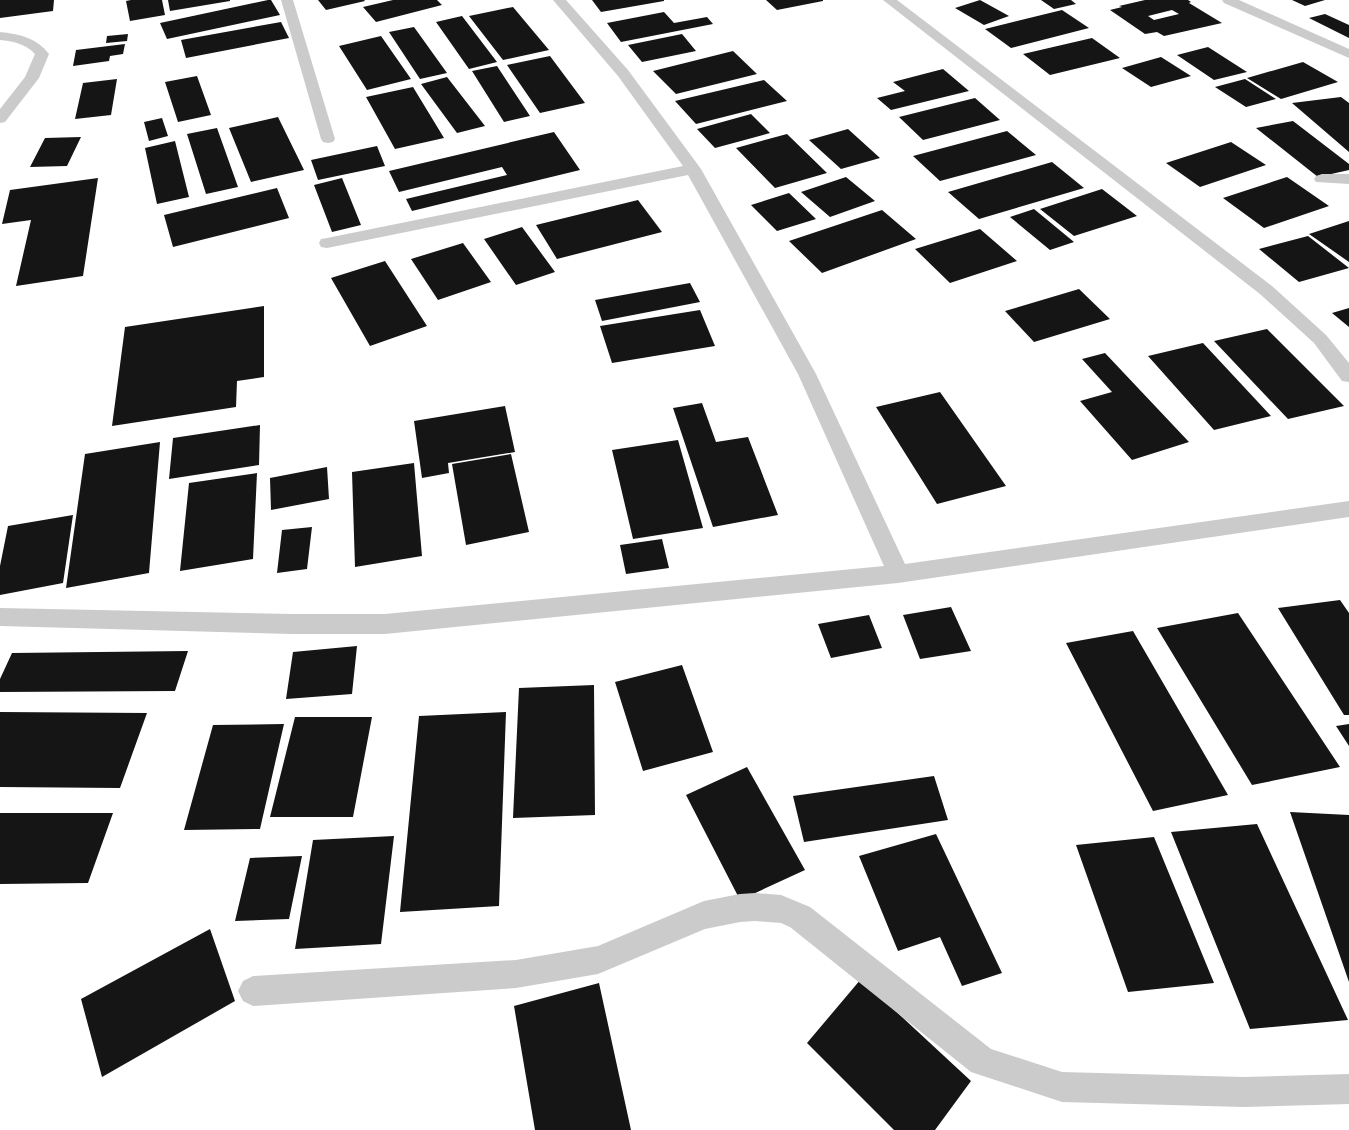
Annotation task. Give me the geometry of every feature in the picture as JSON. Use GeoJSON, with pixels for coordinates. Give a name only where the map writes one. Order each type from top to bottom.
{"type":"FeatureCollection","features":[{"type":"Feature","properties":{"kind":"street"},"geometry":{"type":"LineString","coordinates":[[287,0],[328,139]]}},
{"type":"Feature","properties":{"kind":"street"},"geometry":{"type":"LineString","coordinates":[[559,0],[623,73],[693,169],[807,374],[898,574]]}},
{"type":"Feature","properties":{"kind":"street"},"geometry":{"type":"LineString","coordinates":[[889,0],[1266,290],[1320,339],[1349,376]]}},
{"type":"Feature","properties":{"kind":"street"},"geometry":{"type":"LineString","coordinates":[[1228,0],[1349,54]]}},
{"type":"Feature","properties":{"kind":"street"},"geometry":{"type":"LineString","coordinates":[[0,36],[21,40],[39,48],[42,54],[32,78],[0,119]]}},
{"type":"Feature","properties":{"kind":"street"},"geometry":{"type":"LineString","coordinates":[[327,242],[693,169]]}},
{"type":"Feature","properties":{"kind":"street"},"geometry":{"type":"LineString","coordinates":[[1322,179],[1349,179]]}},
{"type":"Feature","properties":{"kind":"street"},"geometry":{"type":"LineString","coordinates":[[0,617],[292,624],[385,624],[898,574],[1349,509]]}},
{"type":"Feature","properties":{"kind":"street"},"geometry":{"type":"LineString","coordinates":[[253,991],[516,974],[598,960],[704,916],[740,908],[781,908],[800,917],[982,1061],[1062,1087],[1243,1092],[1349,1089]]}},
{"type":"Feature","properties":{"kind":"building"},"geometry":{"type":"Polygon","coordinates":[[[0,0],[54,0],[53,11],[0,18],[0,0]]]}},
{"type":"Feature","properties":{"kind":"building"},"geometry":{"type":"Polygon","coordinates":[[[162,0],[165,15],[130,21],[126,1],[162,0]]]}},
{"type":"Feature","properties":{"kind":"building"},"geometry":{"type":"Polygon","coordinates":[[[168,0],[230,0],[230,1],[170,11],[168,0]]]}},
{"type":"Feature","properties":{"kind":"building"},"geometry":{"type":"Polygon","coordinates":[[[271,0],[280,15],[167,39],[160,23],[271,0]]]}},
{"type":"Feature","properties":{"kind":"building"},"geometry":{"type":"Polygon","coordinates":[[[318,0],[364,0],[365,1],[326,10],[318,0]]]}},
{"type":"Feature","properties":{"kind":"building"},"geometry":{"type":"Polygon","coordinates":[[[393,0],[437,0],[442,5],[376,22],[363,7],[393,0]]]}},
{"type":"Feature","properties":{"kind":"building"},"geometry":{"type":"Polygon","coordinates":[[[592,0],[664,0],[664,1],[601,12],[592,0]]]}},
{"type":"Feature","properties":{"kind":"building"},"geometry":{"type":"Polygon","coordinates":[[[766,0],[823,0],[823,1],[777,10],[766,0]]]}},
{"type":"Feature","properties":{"kind":"building"},"geometry":{"type":"Polygon","coordinates":[[[980,0],[1009,16],[984,25],[955,8],[980,0]]]}},
{"type":"Feature","properties":{"kind":"building"},"geometry":{"type":"Polygon","coordinates":[[[1041,0],[1071,0],[1076,4],[1054,9],[1041,0]]]}},
{"type":"Feature","properties":{"kind":"building"},"geometry":{"type":"Polygon","coordinates":[[[1145,0],[1188,0],[1191,2],[1189,3],[1222,23],[1164,36],[1157,32],[1145,34],[1110,10],[1122,7],[1119,6],[1145,0]],[[1172,10],[1148,16],[1154,20],[1179,14],[1172,10]]]}},
{"type":"Feature","properties":{"kind":"building"},"geometry":{"type":"Polygon","coordinates":[[[1292,0],[1325,0],[1305,6],[1292,0]]]}},
{"type":"Feature","properties":{"kind":"building"},"geometry":{"type":"Polygon","coordinates":[[[513,7],[549,50],[503,60],[469,16],[513,7]]]}},
{"type":"Feature","properties":{"kind":"building"},"geometry":{"type":"Polygon","coordinates":[[[1062,10],[1089,28],[1011,48],[985,29],[1062,10]]]}},
{"type":"Feature","properties":{"kind":"building"},"geometry":{"type":"Polygon","coordinates":[[[664,12],[674,23],[707,17],[713,24],[621,42],[607,23],[664,12]]]}},
{"type":"Feature","properties":{"kind":"building"},"geometry":{"type":"Polygon","coordinates":[[[1325,14],[1349,25],[1349,38],[1309,18],[1325,14]]]}},
{"type":"Feature","properties":{"kind":"building"},"geometry":{"type":"Polygon","coordinates":[[[462,16],[497,62],[469,69],[436,22],[462,16]]]}},
{"type":"Feature","properties":{"kind":"building"},"geometry":{"type":"Polygon","coordinates":[[[281,22],[289,38],[186,58],[181,40],[281,22]]]}},
{"type":"Feature","properties":{"kind":"building"},"geometry":{"type":"Polygon","coordinates":[[[414,27],[447,73],[420,79],[389,32],[414,27]]]}},
{"type":"Feature","properties":{"kind":"building"},"geometry":{"type":"Polygon","coordinates":[[[128,34],[127,41],[106,43],[107,36],[128,34]]]}},
{"type":"Feature","properties":{"kind":"building"},"geometry":{"type":"Polygon","coordinates":[[[682,34],[696,51],[642,62],[628,45],[682,34]]]}},
{"type":"Feature","properties":{"kind":"building"},"geometry":{"type":"Polygon","coordinates":[[[381,36],[411,79],[367,90],[339,46],[381,36]]]}},
{"type":"Feature","properties":{"kind":"building"},"geometry":{"type":"Polygon","coordinates":[[[1092,38],[1120,58],[1050,75],[1023,54],[1092,38]]]}},
{"type":"Feature","properties":{"kind":"building"},"geometry":{"type":"Polygon","coordinates":[[[125,44],[123,54],[110,56],[109,61],[73,66],[76,50],[125,44]]]}},
{"type":"Feature","properties":{"kind":"building"},"geometry":{"type":"Polygon","coordinates":[[[1208,47],[1247,72],[1214,80],[1177,55],[1208,47]]]}},
{"type":"Feature","properties":{"kind":"building"},"geometry":{"type":"Polygon","coordinates":[[[733,51],[757,74],[676,94],[653,71],[733,51]]]}},
{"type":"Feature","properties":{"kind":"building"},"geometry":{"type":"Polygon","coordinates":[[[550,56],[585,103],[540,113],[507,65],[550,56]]]}},
{"type":"Feature","properties":{"kind":"building"},"geometry":{"type":"Polygon","coordinates":[[[1161,57],[1191,76],[1151,87],[1122,68],[1161,57]]]}},
{"type":"Feature","properties":{"kind":"building"},"geometry":{"type":"Polygon","coordinates":[[[1303,62],[1338,82],[1281,99],[1247,78],[1303,62]]]}},
{"type":"Feature","properties":{"kind":"building"},"geometry":{"type":"Polygon","coordinates":[[[497,66],[530,116],[504,122],[472,71],[497,66]]]}},
{"type":"Feature","properties":{"kind":"building"},"geometry":{"type":"Polygon","coordinates":[[[943,69],[969,91],[891,110],[877,98],[905,91],[893,82],[943,69]]]}},
{"type":"Feature","properties":{"kind":"building"},"geometry":{"type":"Polygon","coordinates":[[[197,76],[211,115],[178,122],[165,82],[197,76]]]}},
{"type":"Feature","properties":{"kind":"building"},"geometry":{"type":"Polygon","coordinates":[[[447,77],[485,126],[457,133],[421,84],[447,77]]]}},
{"type":"Feature","properties":{"kind":"building"},"geometry":{"type":"Polygon","coordinates":[[[117,79],[111,115],[75,119],[83,83],[117,79]]]}},
{"type":"Feature","properties":{"kind":"building"},"geometry":{"type":"Polygon","coordinates":[[[1245,79],[1276,99],[1246,107],[1215,87],[1245,79]]]}},
{"type":"Feature","properties":{"kind":"building"},"geometry":{"type":"Polygon","coordinates":[[[764,80],[787,101],[696,124],[675,101],[764,80]]]}},
{"type":"Feature","properties":{"kind":"building"},"geometry":{"type":"Polygon","coordinates":[[[413,87],[444,138],[395,149],[366,97],[413,87]]]}},
{"type":"Feature","properties":{"kind":"building"},"geometry":{"type":"Polygon","coordinates":[[[1341,97],[1349,103],[1349,152],[1292,103],[1341,97]]]}},
{"type":"Feature","properties":{"kind":"building"},"geometry":{"type":"Polygon","coordinates":[[[975,98],[1000,120],[923,140],[899,117],[975,98]]]}},
{"type":"Feature","properties":{"kind":"building"},"geometry":{"type":"Polygon","coordinates":[[[751,114],[770,133],[715,148],[697,129],[751,114]]]}},
{"type":"Feature","properties":{"kind":"building"},"geometry":{"type":"Polygon","coordinates":[[[278,117],[304,170],[251,182],[229,128],[278,117]]]}},
{"type":"Feature","properties":{"kind":"building"},"geometry":{"type":"Polygon","coordinates":[[[162,118],[168,136],[149,141],[144,122],[162,118]]]}},
{"type":"Feature","properties":{"kind":"building"},"geometry":{"type":"Polygon","coordinates":[[[1293,121],[1349,164],[1349,170],[1318,177],[1256,128],[1293,121]]]}},
{"type":"Feature","properties":{"kind":"building"},"geometry":{"type":"Polygon","coordinates":[[[217,128],[238,187],[206,194],[187,134],[217,128]]]}},
{"type":"Feature","properties":{"kind":"building"},"geometry":{"type":"Polygon","coordinates":[[[848,129],[880,158],[841,169],[809,140],[848,129]]]}},
{"type":"Feature","properties":{"kind":"building"},"geometry":{"type":"Polygon","coordinates":[[[1007,131],[1036,155],[940,181],[913,156],[1007,131]]]}},
{"type":"Feature","properties":{"kind":"building"},"geometry":{"type":"Polygon","coordinates":[[[554,132],[580,170],[412,211],[406,199],[507,175],[502,167],[399,192],[389,171],[554,132]]]}},
{"type":"Feature","properties":{"kind":"building"},"geometry":{"type":"Polygon","coordinates":[[[787,134],[827,173],[775,188],[736,148],[787,134]]]}},
{"type":"Feature","properties":{"kind":"building"},"geometry":{"type":"Polygon","coordinates":[[[81,137],[67,166],[30,167],[45,138],[81,137]]]}},
{"type":"Feature","properties":{"kind":"building"},"geometry":{"type":"Polygon","coordinates":[[[175,141],[189,197],[157,204],[145,148],[175,141]]]}},
{"type":"Feature","properties":{"kind":"building"},"geometry":{"type":"Polygon","coordinates":[[[1231,142],[1266,165],[1200,187],[1166,163],[1231,142]]]}},
{"type":"Feature","properties":{"kind":"building"},"geometry":{"type":"Polygon","coordinates":[[[377,146],[385,166],[318,180],[311,160],[377,146]]]}},
{"type":"Feature","properties":{"kind":"building"},"geometry":{"type":"Polygon","coordinates":[[[1052,162],[1084,188],[979,219],[948,192],[1052,162]]]}},
{"type":"Feature","properties":{"kind":"building"},"geometry":{"type":"Polygon","coordinates":[[[846,177],[875,201],[830,217],[801,192],[846,177]]]}},
{"type":"Feature","properties":{"kind":"building"},"geometry":{"type":"Polygon","coordinates":[[[1287,177],[1329,206],[1264,228],[1223,198],[1287,177]]]}},
{"type":"Feature","properties":{"kind":"building"},"geometry":{"type":"Polygon","coordinates":[[[98,178],[83,276],[16,286],[31,220],[2,224],[10,190],[98,178]]]}},
{"type":"Feature","properties":{"kind":"building"},"geometry":{"type":"Polygon","coordinates":[[[342,178],[361,225],[332,232],[314,185],[342,178]]]}},
{"type":"Feature","properties":{"kind":"building"},"geometry":{"type":"Polygon","coordinates":[[[277,188],[289,218],[173,247],[164,215],[277,188]]]}},
{"type":"Feature","properties":{"kind":"building"},"geometry":{"type":"Polygon","coordinates":[[[1102,189],[1137,216],[1074,236],[1040,209],[1102,189]]]}},
{"type":"Feature","properties":{"kind":"building"},"geometry":{"type":"Polygon","coordinates":[[[789,193],[816,219],[777,231],[751,205],[789,193]]]}},
{"type":"Feature","properties":{"kind":"building"},"geometry":{"type":"Polygon","coordinates":[[[638,200],[662,232],[557,259],[536,225],[638,200]]]}},
{"type":"Feature","properties":{"kind":"building"},"geometry":{"type":"Polygon","coordinates":[[[1034,209],[1074,242],[1050,250],[1010,217],[1034,209]]]}},
{"type":"Feature","properties":{"kind":"building"},"geometry":{"type":"Polygon","coordinates":[[[882,210],[916,239],[822,273],[789,241],[882,210]]]}},
{"type":"Feature","properties":{"kind":"building"},"geometry":{"type":"Polygon","coordinates":[[[1349,221],[1349,262],[1309,234],[1349,221]]]}},
{"type":"Feature","properties":{"kind":"building"},"geometry":{"type":"Polygon","coordinates":[[[522,227],[555,272],[516,285],[484,239],[522,227]]]}},
{"type":"Feature","properties":{"kind":"building"},"geometry":{"type":"Polygon","coordinates":[[[980,229],[1017,261],[950,283],[915,249],[980,229]]]}},
{"type":"Feature","properties":{"kind":"building"},"geometry":{"type":"Polygon","coordinates":[[[1308,236],[1349,268],[1299,282],[1259,249],[1308,236]]]}},
{"type":"Feature","properties":{"kind":"building"},"geometry":{"type":"Polygon","coordinates":[[[463,243],[491,282],[438,300],[411,259],[463,243]]]}},
{"type":"Feature","properties":{"kind":"building"},"geometry":{"type":"Polygon","coordinates":[[[385,261],[427,326],[370,346],[331,278],[385,261]]]}},
{"type":"Feature","properties":{"kind":"building"},"geometry":{"type":"Polygon","coordinates":[[[690,283],[700,302],[602,321],[595,300],[690,283]]]}},
{"type":"Feature","properties":{"kind":"building"},"geometry":{"type":"Polygon","coordinates":[[[1079,289],[1110,319],[1034,342],[1005,311],[1079,289]]]}},
{"type":"Feature","properties":{"kind":"building"},"geometry":{"type":"Polygon","coordinates":[[[264,306],[264,377],[237,381],[236,407],[112,426],[125,327],[264,306]]]}},
{"type":"Feature","properties":{"kind":"building"},"geometry":{"type":"Polygon","coordinates":[[[1349,308],[1349,327],[1332,313],[1349,308]]]}},
{"type":"Feature","properties":{"kind":"building"},"geometry":{"type":"Polygon","coordinates":[[[700,310],[715,346],[612,363],[600,326],[700,310]]]}},
{"type":"Feature","properties":{"kind":"building"},"geometry":{"type":"Polygon","coordinates":[[[1267,329],[1344,406],[1288,419],[1214,341],[1267,329]]]}},
{"type":"Feature","properties":{"kind":"building"},"geometry":{"type":"Polygon","coordinates":[[[1203,343],[1271,416],[1214,430],[1148,356],[1203,343]]]}},
{"type":"Feature","properties":{"kind":"building"},"geometry":{"type":"Polygon","coordinates":[[[1105,353],[1189,442],[1132,460],[1080,401],[1112,392],[1082,359],[1105,353]]]}},
{"type":"Feature","properties":{"kind":"building"},"geometry":{"type":"Polygon","coordinates":[[[940,392],[1006,486],[937,504],[876,407],[940,392]]]}},
{"type":"Feature","properties":{"kind":"building"},"geometry":{"type":"Polygon","coordinates":[[[702,403],[716,442],[748,437],[778,515],[713,527],[673,408],[702,403]]]}},
{"type":"Feature","properties":{"kind":"building"},"geometry":{"type":"Polygon","coordinates":[[[505,406],[515,452],[448,463],[449,473],[422,478],[414,421],[505,406]]]}},
{"type":"Feature","properties":{"kind":"building"},"geometry":{"type":"Polygon","coordinates":[[[260,425],[259,465],[169,479],[173,438],[260,425]]]}},
{"type":"Feature","properties":{"kind":"building"},"geometry":{"type":"Polygon","coordinates":[[[678,440],[703,528],[633,539],[612,450],[678,440]]]}},
{"type":"Feature","properties":{"kind":"building"},"geometry":{"type":"Polygon","coordinates":[[[160,442],[149,573],[66,588],[85,454],[160,442]]]}},
{"type":"Feature","properties":{"kind":"building"},"geometry":{"type":"Polygon","coordinates":[[[511,454],[529,532],[466,545],[452,464],[511,454]]]}},
{"type":"Feature","properties":{"kind":"building"},"geometry":{"type":"Polygon","coordinates":[[[414,463],[422,556],[355,567],[352,472],[414,463]]]}},
{"type":"Feature","properties":{"kind":"building"},"geometry":{"type":"Polygon","coordinates":[[[327,467],[329,499],[271,510],[270,478],[327,467]]]}},
{"type":"Feature","properties":{"kind":"building"},"geometry":{"type":"Polygon","coordinates":[[[257,473],[253,559],[180,571],[189,483],[257,473]]]}},
{"type":"Feature","properties":{"kind":"building"},"geometry":{"type":"Polygon","coordinates":[[[73,515],[63,583],[0,595],[0,566],[8,526],[73,515]]]}},
{"type":"Feature","properties":{"kind":"building"},"geometry":{"type":"Polygon","coordinates":[[[312,527],[307,569],[277,573],[282,530],[312,527]]]}},
{"type":"Feature","properties":{"kind":"building"},"geometry":{"type":"Polygon","coordinates":[[[662,539],[669,568],[626,574],[620,545],[662,539]]]}},
{"type":"Feature","properties":{"kind":"building"},"geometry":{"type":"Polygon","coordinates":[[[1340,600],[1349,613],[1349,715],[1344,715],[1278,608],[1340,600]]]}},
{"type":"Feature","properties":{"kind":"building"},"geometry":{"type":"Polygon","coordinates":[[[951,607],[971,651],[920,659],[903,615],[951,607]]]}},
{"type":"Feature","properties":{"kind":"building"},"geometry":{"type":"Polygon","coordinates":[[[1238,613],[1340,767],[1252,785],[1157,628],[1238,613]]]}},
{"type":"Feature","properties":{"kind":"building"},"geometry":{"type":"Polygon","coordinates":[[[869,615],[882,648],[831,658],[818,624],[869,615]]]}},
{"type":"Feature","properties":{"kind":"building"},"geometry":{"type":"Polygon","coordinates":[[[1133,631],[1228,795],[1153,811],[1066,643],[1133,631]]]}},
{"type":"Feature","properties":{"kind":"building"},"geometry":{"type":"Polygon","coordinates":[[[357,646],[352,694],[286,699],[293,652],[357,646]]]}},
{"type":"Feature","properties":{"kind":"building"},"geometry":{"type":"Polygon","coordinates":[[[188,651],[175,691],[0,692],[0,679],[12,653],[188,651]]]}},
{"type":"Feature","properties":{"kind":"building"},"geometry":{"type":"Polygon","coordinates":[[[682,665],[713,752],[643,771],[615,682],[682,665]]]}},
{"type":"Feature","properties":{"kind":"building"},"geometry":{"type":"Polygon","coordinates":[[[594,685],[595,815],[513,818],[519,688],[594,685]]]}},
{"type":"Feature","properties":{"kind":"building"},"geometry":{"type":"Polygon","coordinates":[[[0,712],[147,713],[120,788],[0,787],[0,712]]]}},
{"type":"Feature","properties":{"kind":"building"},"geometry":{"type":"Polygon","coordinates":[[[506,712],[499,906],[400,912],[419,716],[506,712]]]}},
{"type":"Feature","properties":{"kind":"building"},"geometry":{"type":"Polygon","coordinates":[[[295,717],[372,717],[353,817],[270,817],[295,717]]]}},
{"type":"Feature","properties":{"kind":"building"},"geometry":{"type":"Polygon","coordinates":[[[284,724],[260,829],[184,830],[213,725],[284,724]]]}},
{"type":"Feature","properties":{"kind":"building"},"geometry":{"type":"Polygon","coordinates":[[[1349,724],[1349,746],[1336,726],[1349,724]]]}},
{"type":"Feature","properties":{"kind":"building"},"geometry":{"type":"Polygon","coordinates":[[[747,767],[805,870],[740,900],[686,795],[747,767]]]}},
{"type":"Feature","properties":{"kind":"building"},"geometry":{"type":"Polygon","coordinates":[[[934,776],[948,820],[804,842],[793,796],[934,776]]]}},
{"type":"Feature","properties":{"kind":"building"},"geometry":{"type":"Polygon","coordinates":[[[1290,812],[1349,815],[1349,982],[1290,812]]]}},
{"type":"Feature","properties":{"kind":"building"},"geometry":{"type":"Polygon","coordinates":[[[0,813],[113,813],[88,883],[0,884],[0,813]]]}},
{"type":"Feature","properties":{"kind":"building"},"geometry":{"type":"Polygon","coordinates":[[[1257,824],[1348,1020],[1250,1029],[1171,832],[1257,824]]]}},
{"type":"Feature","properties":{"kind":"building"},"geometry":{"type":"Polygon","coordinates":[[[936,834],[1002,973],[962,986],[940,937],[898,951],[859,856],[936,834]]]}},
{"type":"Feature","properties":{"kind":"building"},"geometry":{"type":"Polygon","coordinates":[[[394,836],[381,944],[295,949],[313,840],[394,836]]]}},
{"type":"Feature","properties":{"kind":"building"},"geometry":{"type":"Polygon","coordinates":[[[1154,837],[1214,983],[1128,992],[1076,845],[1154,837]]]}},
{"type":"Feature","properties":{"kind":"building"},"geometry":{"type":"Polygon","coordinates":[[[302,856],[289,919],[235,921],[250,858],[302,856]]]}},
{"type":"Feature","properties":{"kind":"building"},"geometry":{"type":"Polygon","coordinates":[[[210,929],[235,1001],[102,1077],[81,999],[210,929]]]}},
{"type":"Feature","properties":{"kind":"building"},"geometry":{"type":"Polygon","coordinates":[[[861,979],[971,1081],[935,1130],[894,1130],[807,1043],[861,979]]]}},
{"type":"Feature","properties":{"kind":"building"},"geometry":{"type":"Polygon","coordinates":[[[599,983],[631,1130],[535,1130],[514,1006],[599,983]]]}}]}
